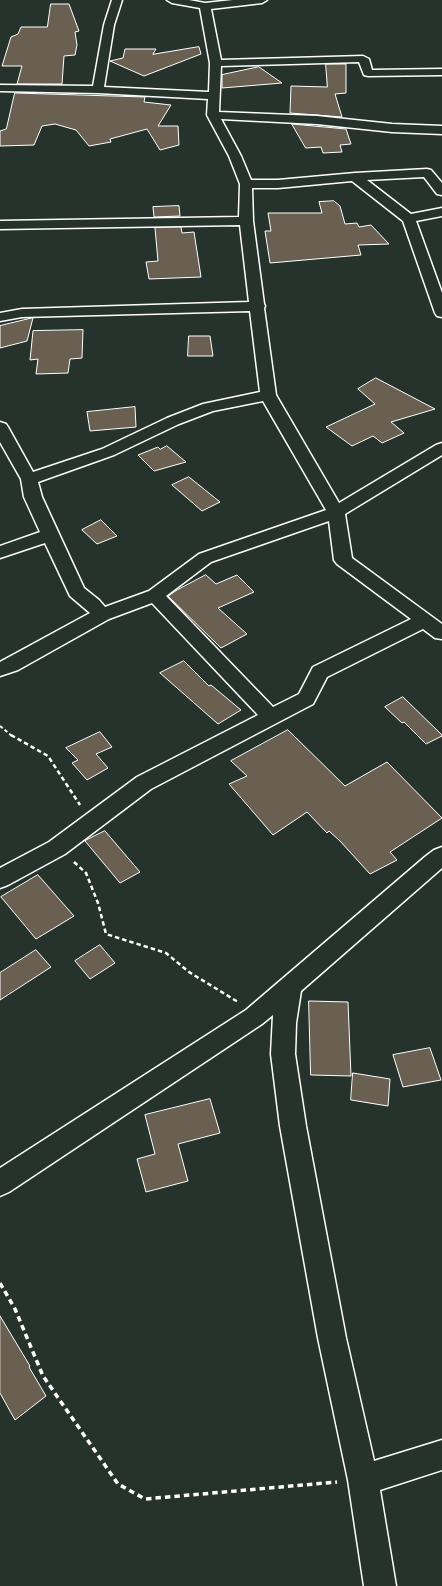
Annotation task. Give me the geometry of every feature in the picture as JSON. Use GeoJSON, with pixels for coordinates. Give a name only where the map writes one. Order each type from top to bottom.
{"type":"FeatureCollection","features":[{"type":"Feature","properties":{"kind":"street"},"geometry":{"type":"LineString","coordinates":[[98,90],[109,25],[116,0]]}},
{"type":"Feature","properties":{"kind":"street"},"geometry":{"type":"LineString","coordinates":[[172,0],[206,6],[262,0]]}},
{"type":"Feature","properties":{"kind":"street"},"geometry":{"type":"LineString","coordinates":[[206,6],[216,63],[213,115],[235,156],[246,184],[246,221],[258,306],[268,395],[336,512],[343,560],[442,633]]}},
{"type":"Feature","properties":{"kind":"street"},"geometry":{"type":"LineString","coordinates":[[216,63],[363,59],[368,72],[442,72]]}},
{"type":"Feature","properties":{"kind":"street"},"geometry":{"type":"LineString","coordinates":[[0,88],[98,90],[214,96]]}},
{"type":"Feature","properties":{"kind":"street"},"geometry":{"type":"LineString","coordinates":[[213,115],[316,120],[392,128],[442,130]]}},
{"type":"Feature","properties":{"kind":"street"},"geometry":{"type":"LineString","coordinates":[[246,184],[278,184],[355,177],[442,172]]}},
{"type":"Feature","properties":{"kind":"street"},"geometry":{"type":"LineString","coordinates":[[427,173],[442,191]]}},
{"type":"Feature","properties":{"kind":"street"},"geometry":{"type":"LineString","coordinates":[[355,177],[409,219],[442,312]]}},
{"type":"Feature","properties":{"kind":"street"},"geometry":{"type":"LineString","coordinates":[[409,219],[442,212]]}},
{"type":"Feature","properties":{"kind":"street"},"geometry":{"type":"LineString","coordinates":[[0,225],[246,221]]}},
{"type":"Feature","properties":{"kind":"street"},"geometry":{"type":"LineString","coordinates":[[0,317],[22,312],[258,306]]}},
{"type":"Feature","properties":{"kind":"street"},"geometry":{"type":"LineString","coordinates":[[29,479],[108,452],[173,420],[209,407],[268,395]]}},
{"type":"Feature","properties":{"kind":"street"},"geometry":{"type":"LineString","coordinates":[[0,427],[29,479],[33,497],[76,592],[92,604],[102,615]]}},
{"type":"Feature","properties":{"kind":"street"},"geometry":{"type":"LineString","coordinates":[[0,669],[11,665],[102,615],[155,595],[205,558],[336,512],[442,448]]}},
{"type":"Feature","properties":{"kind":"street"},"geometry":{"type":"LineString","coordinates":[[0,552],[50,535]]}},
{"type":"Feature","properties":{"kind":"street"},"geometry":{"type":"LineString","coordinates":[[155,595],[271,718]]}},
{"type":"Feature","properties":{"kind":"street"},"geometry":{"type":"LineString","coordinates":[[0,879],[57,848],[144,783],[306,699],[320,672],[425,620]]}},
{"type":"Feature","properties":{"kind":"street"},"geometry":{"type":"LineString","coordinates":[[0,1183],[254,1017],[290,985],[439,865]]}},
{"type":"Feature","properties":{"kind":"street"},"geometry":{"type":"LineString","coordinates":[[290,985],[284,1023],[283,1054],[294,1126],[332,1338],[363,1480],[380,1586]]}},
{"type":"Feature","properties":{"kind":"street"},"geometry":{"type":"LineString","coordinates":[[363,1480],[442,1456]]}},
{"type":"Feature","properties":{"kind":"path"},"geometry":{"type":"LineString","coordinates":[[0,726],[13,736],[48,756],[65,780],[78,804],[100,817]]}},
{"type":"Feature","properties":{"kind":"path"},"geometry":{"type":"LineString","coordinates":[[57,848],[86,873],[98,903],[106,934],[166,953],[189,972],[237,1001],[254,1017]]}},
{"type":"Feature","properties":{"kind":"path"},"geometry":{"type":"LineString","coordinates":[[0,1283],[15,1309],[43,1376],[118,1484],[145,1499],[363,1480]]}},
{"type":"Feature","properties":{"kind":"building"},"geometry":{"type":"Polygon","coordinates":[[[51,4],[69,4],[79,31],[75,32],[77,45],[75,55],[64,56],[62,84],[17,84],[22,66],[2,66],[11,37],[18,34],[21,27],[47,27],[51,4]]]}},
{"type":"Feature","properties":{"kind":"building"},"geometry":{"type":"Polygon","coordinates":[[[199,47],[201,54],[144,76],[110,61],[123,58],[125,49],[156,49],[153,54],[199,47]]]}},
{"type":"Feature","properties":{"kind":"building"},"geometry":{"type":"Polygon","coordinates":[[[326,64],[346,64],[346,93],[335,94],[342,117],[290,113],[291,86],[327,87],[326,64]]]}},
{"type":"Feature","properties":{"kind":"building"},"geometry":{"type":"Polygon","coordinates":[[[259,67],[282,83],[222,88],[222,75],[259,67]]]}},
{"type":"Feature","properties":{"kind":"building"},"geometry":{"type":"Polygon","coordinates":[[[15,93],[145,97],[144,102],[171,105],[158,126],[178,126],[179,145],[160,150],[147,129],[110,139],[111,142],[89,146],[76,130],[55,124],[42,126],[34,145],[0,146],[0,131],[6,129],[15,93]]]}},
{"type":"Feature","properties":{"kind":"building"},"geometry":{"type":"Polygon","coordinates":[[[292,124],[346,129],[351,144],[340,145],[342,152],[323,153],[321,147],[306,148],[292,124]]]}},
{"type":"Feature","properties":{"kind":"building"},"geometry":{"type":"Polygon","coordinates":[[[334,201],[340,206],[345,224],[357,223],[359,227],[371,225],[389,244],[358,245],[361,255],[270,263],[265,231],[271,231],[268,213],[322,213],[319,202],[334,201]]]}},
{"type":"Feature","properties":{"kind":"building"},"geometry":{"type":"Polygon","coordinates":[[[179,206],[180,216],[154,217],[153,207],[179,206]]]}},
{"type":"Feature","properties":{"kind":"building"},"geometry":{"type":"Polygon","coordinates":[[[181,227],[182,233],[194,232],[201,277],[149,279],[146,262],[158,261],[155,228],[181,227]]]}},
{"type":"Feature","properties":{"kind":"building"},"geometry":{"type":"Polygon","coordinates":[[[33,318],[27,341],[0,348],[0,326],[33,318]]]}},
{"type":"Feature","properties":{"kind":"building"},"geometry":{"type":"Polygon","coordinates":[[[83,330],[82,358],[70,359],[68,373],[36,374],[38,359],[30,360],[33,331],[83,330]]]}},
{"type":"Feature","properties":{"kind":"building"},"geometry":{"type":"Polygon","coordinates":[[[189,336],[210,336],[213,356],[188,356],[189,336]]]}},
{"type":"Feature","properties":{"kind":"building"},"geometry":{"type":"Polygon","coordinates":[[[376,378],[435,409],[391,422],[404,433],[382,443],[373,436],[352,446],[326,427],[375,404],[358,389],[376,378]]]}},
{"type":"Feature","properties":{"kind":"building"},"geometry":{"type":"Polygon","coordinates":[[[135,407],[136,427],[90,431],[87,412],[135,407]]]}},
{"type":"Feature","properties":{"kind":"building"},"geometry":{"type":"Polygon","coordinates":[[[167,446],[186,462],[154,471],[138,455],[158,447],[160,449],[167,446]]]}},
{"type":"Feature","properties":{"kind":"building"},"geometry":{"type":"Polygon","coordinates":[[[189,477],[220,502],[202,511],[172,485],[189,477]]]}},
{"type":"Feature","properties":{"kind":"building"},"geometry":{"type":"Polygon","coordinates":[[[101,520],[117,536],[97,544],[82,530],[101,520]]]}},
{"type":"Feature","properties":{"kind":"building"},"geometry":{"type":"Polygon","coordinates":[[[206,575],[216,584],[237,575],[254,592],[218,608],[247,634],[221,648],[168,596],[206,575]]]}},
{"type":"Feature","properties":{"kind":"building"},"geometry":{"type":"Polygon","coordinates":[[[184,661],[209,686],[211,685],[241,710],[218,724],[160,673],[184,661]]]}},
{"type":"Feature","properties":{"kind":"building"},"geometry":{"type":"Polygon","coordinates":[[[403,697],[442,736],[426,744],[404,722],[402,723],[385,707],[403,697]]]}},
{"type":"Feature","properties":{"kind":"building"},"geometry":{"type":"Polygon","coordinates":[[[288,730],[345,786],[387,762],[442,818],[390,852],[397,860],[370,874],[340,841],[329,831],[327,833],[307,812],[273,835],[229,784],[247,776],[231,761],[288,730]]]}},
{"type":"Feature","properties":{"kind":"building"},"geometry":{"type":"Polygon","coordinates":[[[100,732],[112,747],[96,754],[108,768],[87,780],[72,763],[78,760],[66,748],[100,732]]]}},
{"type":"Feature","properties":{"kind":"building"},"geometry":{"type":"Polygon","coordinates":[[[105,831],[140,872],[120,883],[85,841],[105,831]]]}},
{"type":"Feature","properties":{"kind":"building"},"geometry":{"type":"Polygon","coordinates":[[[38,875],[74,916],[36,939],[1,897],[38,875]]]}},
{"type":"Feature","properties":{"kind":"building"},"geometry":{"type":"Polygon","coordinates":[[[100,945],[115,963],[90,979],[75,961],[100,945]]]}},
{"type":"Feature","properties":{"kind":"building"},"geometry":{"type":"Polygon","coordinates":[[[36,950],[51,967],[0,1000],[0,973],[36,950]]]}},
{"type":"Feature","properties":{"kind":"building"},"geometry":{"type":"Polygon","coordinates":[[[309,1001],[348,1002],[351,1076],[311,1075],[309,1001]]]}},
{"type":"Feature","properties":{"kind":"building"},"geometry":{"type":"Polygon","coordinates":[[[430,1048],[441,1080],[403,1087],[393,1055],[430,1048]]]}},
{"type":"Feature","properties":{"kind":"building"},"geometry":{"type":"Polygon","coordinates":[[[353,1073],[390,1079],[388,1106],[351,1100],[353,1073]]]}},
{"type":"Feature","properties":{"kind":"building"},"geometry":{"type":"Polygon","coordinates":[[[210,1099],[220,1133],[178,1144],[188,1181],[146,1192],[137,1159],[155,1154],[145,1115],[210,1099]]]}},
{"type":"Feature","properties":{"kind":"building"},"geometry":{"type":"Polygon","coordinates":[[[0,1316],[46,1396],[15,1420],[0,1393],[0,1316]]]}}]}
